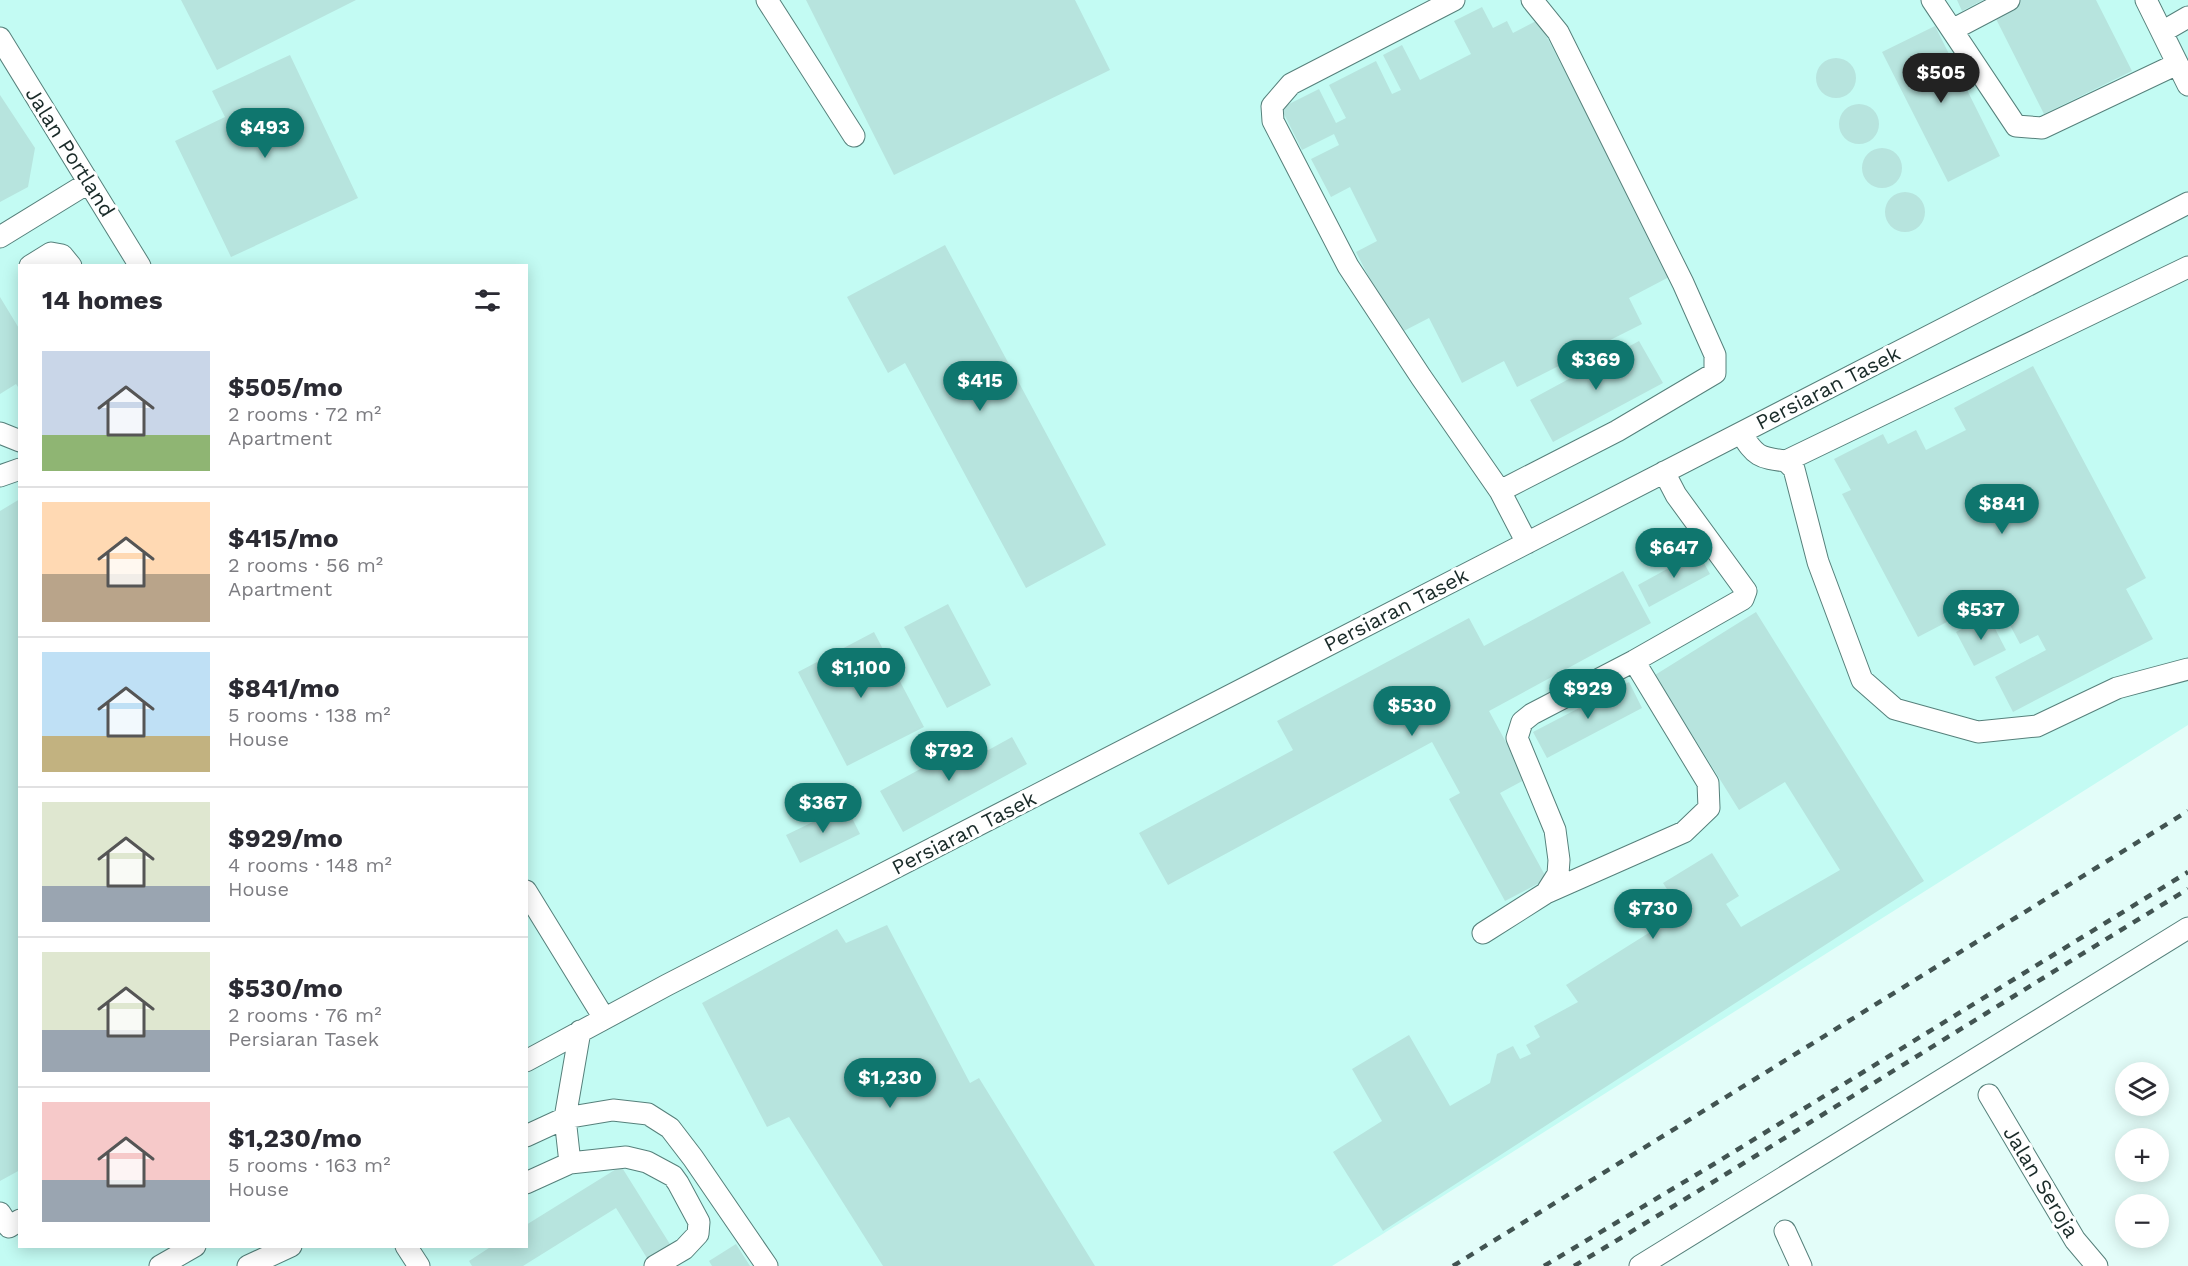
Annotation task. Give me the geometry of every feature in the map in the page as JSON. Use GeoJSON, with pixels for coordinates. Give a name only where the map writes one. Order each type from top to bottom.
{"type":"FeatureCollection","features":[{"type":"Feature","properties":{"kind":"street"},"geometry":{"type":"LineString","coordinates":[[767,0],[854,136]]}},
{"type":"Feature","properties":{"kind":"street"},"geometry":{"type":"LineString","coordinates":[[1455,0],[1291,84],[1272,106],[1273,122],[1348,266],[1420,377],[1500,491],[1527,543]]}},
{"type":"Feature","properties":{"kind":"street"},"geometry":{"type":"LineString","coordinates":[[1500,491],[1617,431],[1715,373],[1715,355],[1683,283],[1558,32],[1532,0]]}},
{"type":"Feature","properties":{"kind":"street"},"geometry":{"type":"LineString","coordinates":[[1932,0],[2016,126],[2042,128],[2177,64]]}},
{"type":"Feature","properties":{"kind":"street"},"geometry":{"type":"LineString","coordinates":[[1952,30],[2009,0]]}},
{"type":"Feature","properties":{"kind":"street"},"geometry":{"type":"LineString","coordinates":[[2146,0],[2188,85]]}},
{"type":"Feature","properties":{"kind":"street"},"geometry":{"type":"LineString","coordinates":[[2162,32],[2188,17]]}},
{"type":"Feature","properties":{"kind":"street","name":"Jalan Portland"},"geometry":{"type":"LineString","coordinates":[[0,38],[139,264]]}},
{"type":"Feature","properties":{"kind":"street"},"geometry":{"type":"LineString","coordinates":[[0,237],[88,183]]}},
{"type":"Feature","properties":{"kind":"street","name":"Persiaran Tasek"},"geometry":{"type":"LineString","coordinates":[[528,1060],[604,1018],[2188,203]]}},
{"type":"Feature","properties":{"kind":"street"},"geometry":{"type":"LineString","coordinates":[[33,264],[51,253],[62,255],[69,264]]}},
{"type":"Feature","properties":{"kind":"street"},"geometry":{"type":"LineString","coordinates":[[1741,433],[1753,452],[1770,459],[1786,461],[2188,267]]}},
{"type":"Feature","properties":{"kind":"street"},"geometry":{"type":"LineString","coordinates":[[0,433],[18,440]]}},
{"type":"Feature","properties":{"kind":"street"},"geometry":{"type":"LineString","coordinates":[[1786,461],[1794,469],[1818,562],[1862,680],[1895,709],[1978,732],[2037,726],[2117,688],[2188,669]]}},
{"type":"Feature","properties":{"kind":"street"},"geometry":{"type":"LineString","coordinates":[[0,476],[18,470]]}},
{"type":"Feature","properties":{"kind":"street"},"geometry":{"type":"LineString","coordinates":[[1546,893],[1558,874],[1559,860],[1555,830],[1517,738],[1522,722],[1532,714],[1635,660],[1743,599],[1746,591],[1676,495],[1664,472]]}},
{"type":"Feature","properties":{"kind":"street"},"geometry":{"type":"LineString","coordinates":[[1482,933],[1546,893],[1684,832],[1709,808],[1708,783],[1635,660]]}},
{"type":"Feature","properties":{"kind":"street"},"geometry":{"type":"LineString","coordinates":[[528,894],[604,1018]]}},
{"type":"Feature","properties":{"kind":"street"},"geometry":{"type":"LineString","coordinates":[[1640,1266],[2188,928]]}},
{"type":"Feature","properties":{"kind":"street"},"geometry":{"type":"LineString","coordinates":[[570,1163],[565,1118],[580,1031]]}},
{"type":"Feature","properties":{"kind":"street","name":"Jalan Seroja"},"geometry":{"type":"LineString","coordinates":[[1989,1095],[2075,1240],[2097,1266]]}},
{"type":"Feature","properties":{"kind":"street"},"geometry":{"type":"LineString","coordinates":[[528,1135],[565,1118],[613,1110],[648,1114],[670,1128],[767,1266]]}},
{"type":"Feature","properties":{"kind":"street"},"geometry":{"type":"LineString","coordinates":[[528,1182],[570,1163],[626,1157],[647,1162],[673,1176],[699,1222],[698,1234],[684,1248],[655,1266]]}},
{"type":"Feature","properties":{"kind":"street"},"geometry":{"type":"LineString","coordinates":[[673,1176],[693,1158]]}},
{"type":"Feature","properties":{"kind":"street"},"geometry":{"type":"LineString","coordinates":[[0,1213],[9,1227],[18,1221]]}},
{"type":"Feature","properties":{"kind":"street"},"geometry":{"type":"LineString","coordinates":[[1785,1231],[1801,1266]]}},
{"type":"Feature","properties":{"kind":"street"},"geometry":{"type":"LineString","coordinates":[[160,1266],[192,1248]]}},
{"type":"Feature","properties":{"kind":"street"},"geometry":{"type":"LineString","coordinates":[[249,1266],[287,1248]]}},
{"type":"Feature","properties":{"kind":"street"},"geometry":{"type":"LineString","coordinates":[[407,1248],[419,1266]]}},
{"type":"Feature","properties":{"kind":"shaded area"},"geometry":{"type":"Polygon","coordinates":[[[0,0],[2188,0],[2188,725],[1332,1266],[0,1266],[0,0]]]}},
{"type":"Feature","properties":{"kind":"building"},"geometry":{"type":"Polygon","coordinates":[[[181,0],[356,0],[217,70],[181,0]]]}},
{"type":"Feature","properties":{"kind":"building"},"geometry":{"type":"Polygon","coordinates":[[[806,0],[1075,0],[1110,70],[894,175],[806,0]]]}},
{"type":"Feature","properties":{"kind":"building"},"geometry":{"type":"Polygon","coordinates":[[[1957,0],[1983,0],[1962,11],[1957,0]]]}},
{"type":"Feature","properties":{"kind":"building"},"geometry":{"type":"Polygon","coordinates":[[[2019,0],[2096,0],[2132,71],[2044,114],[1993,13],[2019,0]]]}},
{"type":"Feature","properties":{"kind":"building"},"geometry":{"type":"Polygon","coordinates":[[[1482,7],[1493,28],[1507,21],[1513,33],[1538,20],[1671,276],[1629,298],[1642,324],[1517,387],[1504,361],[1462,383],[1429,318],[1398,334],[1356,252],[1377,241],[1350,187],[1331,197],[1311,159],[1339,145],[1334,134],[1302,150],[1281,108],[1319,89],[1336,123],[1346,118],[1329,85],[1376,61],[1392,94],[1401,90],[1383,55],[1402,45],[1420,80],[1471,54],[1454,21],[1482,7]]]}},
{"type":"Feature","properties":{"kind":"building"},"geometry":{"type":"Polygon","coordinates":[[[1935,26],[2000,156],[1948,182],[1882,52],[1935,26]]]}},
{"type":"Feature","properties":{"kind":"building"},"geometry":{"type":"Polygon","coordinates":[[[290,55],[358,198],[231,257],[175,141],[225,117],[212,91],[290,55]]]}},
{"type":"Feature","properties":{"kind":"building"},"geometry":{"type":"Polygon","coordinates":[[[1836,58],[1844,59],[1850,64],[1855,70],[1855,86],[1850,92],[1844,97],[1836,98],[1828,97],[1822,92],[1817,86],[1816,78],[1817,70],[1822,64],[1828,59],[1836,58]]]}},
{"type":"Feature","properties":{"kind":"building"},"geometry":{"type":"Polygon","coordinates":[[[0,95],[35,148],[28,187],[0,202],[0,95]]]}},
{"type":"Feature","properties":{"kind":"building"},"geometry":{"type":"Polygon","coordinates":[[[1859,104],[1867,105],[1873,110],[1878,116],[1878,132],[1873,138],[1867,143],[1859,144],[1851,143],[1845,138],[1840,132],[1839,124],[1840,116],[1845,110],[1851,105],[1859,104]]]}},
{"type":"Feature","properties":{"kind":"building"},"geometry":{"type":"Polygon","coordinates":[[[1882,148],[1890,149],[1896,154],[1901,160],[1901,176],[1896,182],[1890,187],[1882,188],[1874,187],[1868,182],[1863,176],[1862,168],[1863,160],[1868,154],[1874,149],[1882,148]]]}},
{"type":"Feature","properties":{"kind":"building"},"geometry":{"type":"Polygon","coordinates":[[[1905,192],[1913,193],[1919,198],[1924,204],[1924,220],[1919,226],[1913,231],[1905,232],[1897,231],[1891,226],[1886,220],[1885,212],[1886,204],[1891,198],[1897,193],[1905,192]]]}},
{"type":"Feature","properties":{"kind":"building"},"geometry":{"type":"Polygon","coordinates":[[[945,245],[1106,545],[1026,588],[905,363],[888,373],[847,297],[945,245]]]}},
{"type":"Feature","properties":{"kind":"building"},"geometry":{"type":"Polygon","coordinates":[[[0,297],[18,327],[18,387],[16,384],[0,394],[0,297]]]}},
{"type":"Feature","properties":{"kind":"building"},"geometry":{"type":"Polygon","coordinates":[[[1639,341],[1663,383],[1553,442],[1530,400],[1639,341]]]}},
{"type":"Feature","properties":{"kind":"building"},"geometry":{"type":"Polygon","coordinates":[[[2033,366],[2146,578],[2126,589],[2153,639],[2013,712],[1995,677],[2046,650],[2038,635],[2020,644],[1995,597],[1918,637],[1842,494],[1851,490],[1834,459],[1883,434],[1888,444],[1916,430],[1926,450],[1966,430],[1954,408],[2033,366]]]}},
{"type":"Feature","properties":{"kind":"building"},"geometry":{"type":"Polygon","coordinates":[[[18,500],[18,1171],[0,1181],[0,511],[18,500]]]}},
{"type":"Feature","properties":{"kind":"building"},"geometry":{"type":"Polygon","coordinates":[[[1698,552],[1710,574],[1649,607],[1638,585],[1698,552]]]}},
{"type":"Feature","properties":{"kind":"building"},"geometry":{"type":"Polygon","coordinates":[[[1623,571],[1651,623],[1489,711],[1526,779],[1500,793],[1547,879],[1505,901],[1449,799],[1460,793],[1432,742],[1168,885],[1139,833],[1293,750],[1277,721],[1469,618],[1484,646],[1623,571]]]}},
{"type":"Feature","properties":{"kind":"building"},"geometry":{"type":"Polygon","coordinates":[[[948,604],[991,685],[947,708],[904,627],[948,604]]]}},
{"type":"Feature","properties":{"kind":"building"},"geometry":{"type":"Polygon","coordinates":[[[1756,612],[1924,881],[1383,1231],[1333,1152],[1382,1121],[1352,1069],[1409,1035],[1450,1106],[1490,1083],[1497,1054],[1513,1046],[1520,1059],[1531,1054],[1526,1045],[1540,1037],[1534,1026],[1578,1002],[1566,985],[1682,912],[1663,883],[1712,853],[1739,896],[1726,904],[1741,927],[1840,870],[1785,782],[1739,810],[1655,675],[1756,612]]]}},
{"type":"Feature","properties":{"kind":"building"},"geometry":{"type":"Polygon","coordinates":[[[1988,615],[2006,650],[1974,666],[1956,632],[1988,615]]]}},
{"type":"Feature","properties":{"kind":"building"},"geometry":{"type":"Polygon","coordinates":[[[874,632],[924,727],[847,766],[798,672],[874,632]]]}},
{"type":"Feature","properties":{"kind":"building"},"geometry":{"type":"Polygon","coordinates":[[[1629,682],[1642,708],[1547,758],[1533,732],[1629,682]]]}},
{"type":"Feature","properties":{"kind":"building"},"geometry":{"type":"Polygon","coordinates":[[[1012,737],[1027,764],[903,832],[880,791],[966,744],[974,758],[1012,737]]]}},
{"type":"Feature","properties":{"kind":"building"},"geometry":{"type":"Polygon","coordinates":[[[846,806],[860,834],[800,863],[786,835],[846,806]]]}},
{"type":"Feature","properties":{"kind":"building"},"geometry":{"type":"Polygon","coordinates":[[[887,925],[970,1083],[979,1078],[1095,1266],[883,1266],[789,1117],[767,1127],[702,1003],[837,929],[846,943],[887,925]]]}},
{"type":"Feature","properties":{"kind":"building"},"geometry":{"type":"Polygon","coordinates":[[[621,1166],[673,1249],[650,1263],[616,1208],[523,1266],[472,1266],[469,1261],[489,1248],[528,1248],[528,1224],[621,1166]]]}},
{"type":"Feature","properties":{"kind":"building"},"geometry":{"type":"Polygon","coordinates":[[[736,1244],[750,1266],[712,1266],[709,1261],[736,1244]]]}},
{"type":"Feature","properties":{"kind":"railway"},"geometry":{"type":"LineString","coordinates":[[1453,1266],[2188,811]]}},
{"type":"Feature","properties":{"kind":"railway"},"geometry":{"type":"LineString","coordinates":[[1544,1266],[2188,872]]}},
{"type":"Feature","properties":{"kind":"railway"},"geometry":{"type":"LineString","coordinates":[[1574,1266],[2188,889]]}}]}
